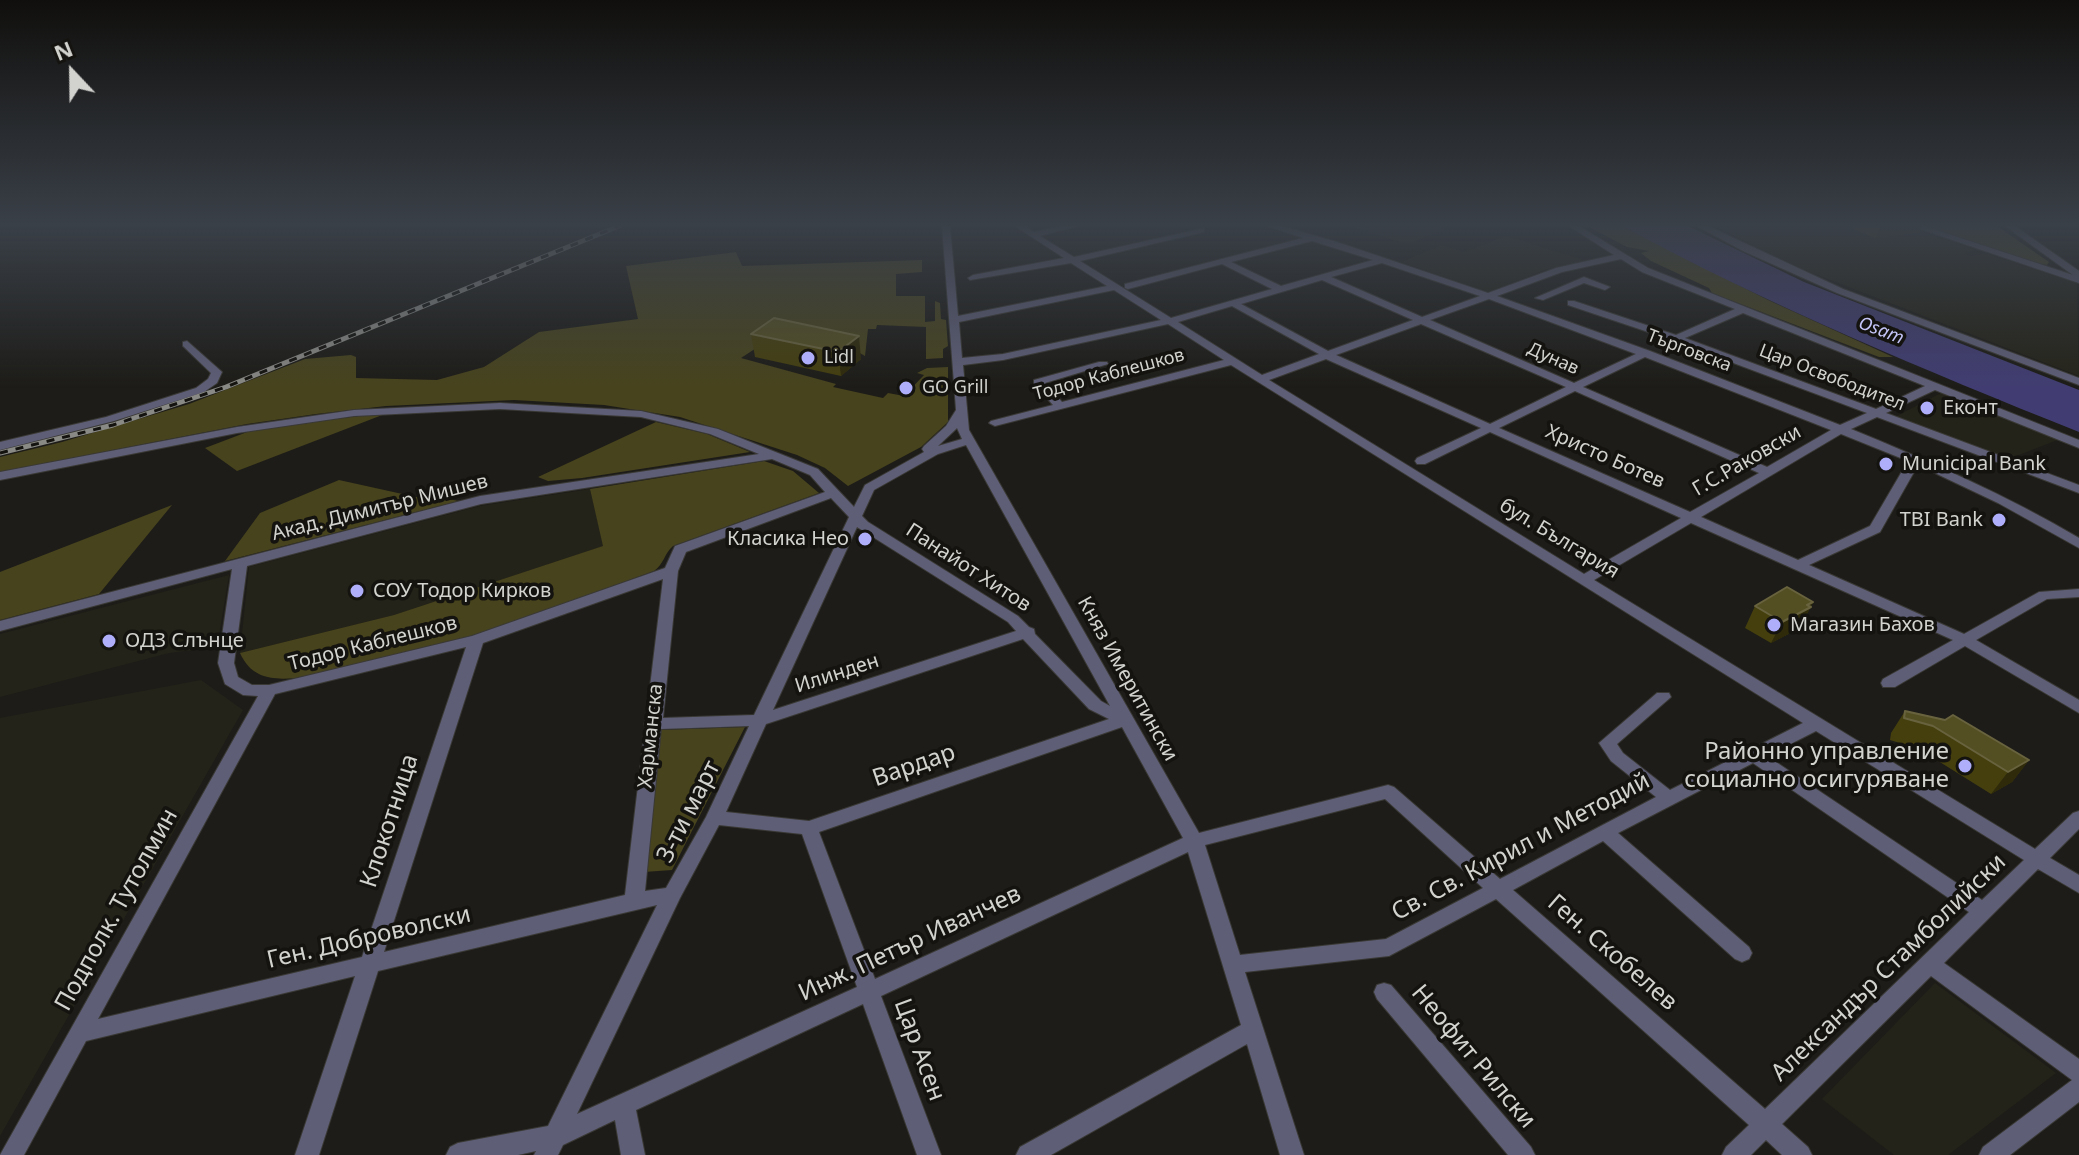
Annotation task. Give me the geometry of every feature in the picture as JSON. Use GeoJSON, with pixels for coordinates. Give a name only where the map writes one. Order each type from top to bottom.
{"type":"FeatureCollection","features":[{"type":"Feature","properties":{"kind":"street","name":"Княз Имеритински"},"geometry":{"type":"LineString","coordinates":[[951,280],[961,410],[968,441],[1194,841],[1292,1155]]}},
{"type":"Feature","properties":{"kind":"street","name":"бул. България"},"geometry":{"type":"LineString","coordinates":[[1104,280],[2079,885]]}},
{"type":"Feature","properties":{"kind":"street"},"geometry":{"type":"LineString","coordinates":[[1128,286],[1151,280]]}},
{"type":"Feature","properties":{"kind":"street"},"geometry":{"type":"LineString","coordinates":[[1261,280],[1280,289]]}},
{"type":"Feature","properties":{"kind":"street"},"geometry":{"type":"LineString","coordinates":[[958,362],[1003,357],[1169,321],[1313,280]]}},
{"type":"Feature","properties":{"kind":"street","name":"Дунав"},"geometry":{"type":"LineString","coordinates":[[1330,280],[1770,473]]}},
{"type":"Feature","properties":{"kind":"street","name":"Търговска"},"geometry":{"type":"LineString","coordinates":[[1438,280],[1646,353],[1840,430],[2010,505],[2079,544]]}},
{"type":"Feature","properties":{"kind":"street"},"geometry":{"type":"LineString","coordinates":[[1261,379],[1533,280]]}},
{"type":"Feature","properties":{"kind":"street"},"geometry":{"type":"LineString","coordinates":[[1540,298],[1584,280],[1605,287],[1594,292]]}},
{"type":"Feature","properties":{"kind":"street"},"geometry":{"type":"LineString","coordinates":[[1670,280],[2079,444]]}},
{"type":"Feature","properties":{"kind":"street"},"geometry":{"type":"LineString","coordinates":[[1814,280],[2079,382]]}},
{"type":"Feature","properties":{"kind":"street"},"geometry":{"type":"LineString","coordinates":[[955,320],[1115,287]]}},
{"type":"Feature","properties":{"kind":"street","name":"Цар Освободител"},"geometry":{"type":"LineString","coordinates":[[1582,297],[1571,303],[1676,338],[2079,489]]}},
{"type":"Feature","properties":{"kind":"street","name":"Христо Ботев"},"geometry":{"type":"LineString","coordinates":[[1233,303],[1329,356],[1965,640],[2079,707]]}},
{"type":"Feature","properties":{"kind":"street"},"geometry":{"type":"LineString","coordinates":[[1676,338],[1744,309]]}},
{"type":"Feature","properties":{"kind":"street"},"geometry":{"type":"LineString","coordinates":[[0,446],[110,419],[200,390],[213,381],[217,372],[187,344]]}},
{"type":"Feature","properties":{"kind":"street"},"geometry":{"type":"LineString","coordinates":[[1421,461],[1646,353]]}},
{"type":"Feature","properties":{"kind":"street","name":"Тодор Каблешков"},"geometry":{"type":"LineString","coordinates":[[995,423],[1233,361]]}},
{"type":"Feature","properties":{"kind":"street"},"geometry":{"type":"LineString","coordinates":[[1060,406],[1038,386],[1038,382],[1103,364]]}},
{"type":"Feature","properties":{"kind":"street","name":"Г.С.Раковски"},"geometry":{"type":"LineString","coordinates":[[1584,580],[1840,430],[1935,386]]}},
{"type":"Feature","properties":{"kind":"street"},"geometry":{"type":"LineString","coordinates":[[0,477],[237,430],[340,415],[500,406],[641,414],[714,431],[814,472],[855,518]]}},
{"type":"Feature","properties":{"kind":"street"},"geometry":{"type":"LineString","coordinates":[[919,458],[951,428],[961,410]]}},
{"type":"Feature","properties":{"kind":"street"},"geometry":{"type":"LineString","coordinates":[[838,498],[869,488],[919,458],[968,441]]}},
{"type":"Feature","properties":{"kind":"street","name":"Акад. Димитър Мишев"},"geometry":{"type":"LineString","coordinates":[[0,626],[480,500],[776,455]]}},
{"type":"Feature","properties":{"kind":"street"},"geometry":{"type":"LineString","coordinates":[[1798,565],[1875,529],[1914,461]]}},
{"type":"Feature","properties":{"kind":"street","name":"3-ти март"},"geometry":{"type":"LineString","coordinates":[[546,1155],[672,895],[714,818],[869,488]]}},
{"type":"Feature","properties":{"kind":"street","name":"Тодор Каблешков"},"geometry":{"type":"LineString","coordinates":[[269,690],[476,640],[671,571],[680,549],[838,498]]}},
{"type":"Feature","properties":{"kind":"street","name":"Панайот Хитов"},"geometry":{"type":"LineString","coordinates":[[855,518],[1013,619],[1029,632],[1061,673],[1095,705],[1124,720]]}},
{"type":"Feature","properties":{"kind":"street"},"geometry":{"type":"LineString","coordinates":[[240,564],[226,663],[231,680],[249,691],[269,690]]}},
{"type":"Feature","properties":{"kind":"street","name":"Харманска"},"geometry":{"type":"LineString","coordinates":[[634,901],[671,571]]}},
{"type":"Feature","properties":{"kind":"street"},"geometry":{"type":"LineString","coordinates":[[1889,683],[2044,595],[2079,593]]}},
{"type":"Feature","properties":{"kind":"street","name":"Илинден"},"geometry":{"type":"LineString","coordinates":[[652,724],[761,720],[1029,632]]}},
{"type":"Feature","properties":{"kind":"street","name":"Клокотница"},"geometry":{"type":"LineString","coordinates":[[307,1155],[476,640]]}},
{"type":"Feature","properties":{"kind":"street","name":"Подполк. Тутолмин"},"geometry":{"type":"LineString","coordinates":[[11,1155],[269,690]]}},
{"type":"Feature","properties":{"kind":"street"},"geometry":{"type":"LineString","coordinates":[[1663,697],[1607,743],[1617,757],[1669,798]]}},
{"type":"Feature","properties":{"kind":"street","name":"Вардар"},"geometry":{"type":"LineString","coordinates":[[714,818],[809,828],[1124,720]]}},
{"type":"Feature","properties":{"kind":"street","name":"Св. Св. Кирил и Методий"},"geometry":{"type":"LineString","coordinates":[[1233,965],[1389,947],[1669,798],[1818,723]]}},
{"type":"Feature","properties":{"kind":"street"},"geometry":{"type":"LineString","coordinates":[[1753,755],[1984,912]]}},
{"type":"Feature","properties":{"kind":"street","name":"Инж. Петър Иванчев"},"geometry":{"type":"LineString","coordinates":[[458,1155],[556,1136],[1194,841],[1388,792]]}},
{"type":"Feature","properties":{"kind":"street","name":"Ген. Скобелев"},"geometry":{"type":"LineString","coordinates":[[1388,792],[1800,1155]]}},
{"type":"Feature","properties":{"kind":"street","name":"Александър Стамболийски"},"geometry":{"type":"LineString","coordinates":[[1734,1155],[2079,818]]}},
{"type":"Feature","properties":{"kind":"street","name":"Цар Асен"},"geometry":{"type":"LineString","coordinates":[[809,828],[929,1155]]}},
{"type":"Feature","properties":{"kind":"street"},"geometry":{"type":"LineString","coordinates":[[1606,833],[1742,953]]}},
{"type":"Feature","properties":{"kind":"street","name":"Ген. Доброволски"},"geometry":{"type":"LineString","coordinates":[[79,1033],[634,901],[672,895]]}},
{"type":"Feature","properties":{"kind":"street"},"geometry":{"type":"LineString","coordinates":[[1930,964],[2079,1072]]}},
{"type":"Feature","properties":{"kind":"street","name":"Неофит Рилски"},"geometry":{"type":"LineString","coordinates":[[1384,992],[1523,1155]]}},
{"type":"Feature","properties":{"kind":"street"},"geometry":{"type":"LineString","coordinates":[[1028,1155],[1253,1029]]}},
{"type":"Feature","properties":{"kind":"street"},"geometry":{"type":"LineString","coordinates":[[1991,1155],[2079,1088]]}},
{"type":"Feature","properties":{"kind":"street"},"geometry":{"type":"LineString","coordinates":[[624,1105],[633,1155]]}},
{"type":"Feature","properties":{"kind":"shaded area"},"geometry":{"type":"Polygon","coordinates":[[[629,280],[896,280],[896,296],[925,296],[925,322],[935,321],[935,301],[940,303],[941,319],[946,320],[948,346],[943,349],[943,358],[926,359],[926,327],[877,325],[876,329],[868,329],[865,356],[853,349],[782,331],[741,358],[836,384],[833,387],[883,398],[888,393],[904,396],[924,375],[917,373],[927,368],[948,367],[948,422],[921,447],[848,486],[825,468],[797,455],[680,417],[604,405],[514,400],[386,406],[316,414],[247,424],[0,472],[0,457],[189,404],[305,359],[351,355],[356,357],[356,378],[437,380],[484,367],[539,332],[638,319],[629,280]]]}},
{"type":"Feature","properties":{"kind":"shaded area"},"geometry":{"type":"Polygon","coordinates":[[[1453,280],[1520,280],[1488,292],[1453,280]]]}},
{"type":"Feature","properties":{"kind":"shaded area"},"geometry":{"type":"Polygon","coordinates":[[[1692,280],[1728,280],[1893,357],[1879,357],[1712,293],[1709,288],[1692,280]]]}},
{"type":"Feature","properties":{"kind":"shaded area"},"geometry":{"type":"Polygon","coordinates":[[[1830,280],[2067,280],[2077,283],[2079,376],[1830,280]]]}},
{"type":"Feature","properties":{"kind":"shaded area"},"geometry":{"type":"Polygon","coordinates":[[[1943,392],[2060,439],[2006,460],[1893,418],[1943,392]]]}},
{"type":"Feature","properties":{"kind":"shaded area"},"geometry":{"type":"Polygon","coordinates":[[[390,412],[237,471],[205,448],[255,429],[390,412]]]}},
{"type":"Feature","properties":{"kind":"shaded area"},"geometry":{"type":"Polygon","coordinates":[[[656,422],[707,434],[750,452],[582,478],[548,481],[538,477],[656,422]]]}},
{"type":"Feature","properties":{"kind":"shaded area"},"geometry":{"type":"Polygon","coordinates":[[[764,461],[793,471],[819,493],[673,546],[654,571],[475,636],[306,677],[267,677],[252,669],[240,653],[394,615],[603,546],[590,489],[764,461]]]}},
{"type":"Feature","properties":{"kind":"shaded area"},"geometry":{"type":"Polygon","coordinates":[[[339,480],[416,497],[427,495],[459,501],[225,561],[260,513],[339,480]]]}},
{"type":"Feature","properties":{"kind":"shaded area","name":"СОУ Тодор Кирков"},"geometry":{"type":"Polygon","coordinates":[[[590,489],[604,546],[394,615],[240,653],[249,567],[480,506],[590,489]]]}},
{"type":"Feature","properties":{"kind":"shaded area"},"geometry":{"type":"Polygon","coordinates":[[[172,505],[99,594],[0,620],[0,572],[172,505]]]}},
{"type":"Feature","properties":{"kind":"shaded area","name":"ОДЗ Слънце"},"geometry":{"type":"Polygon","coordinates":[[[229,575],[217,647],[169,653],[0,697],[0,634],[229,575]]]}},
{"type":"Feature","properties":{"kind":"shaded area"},"geometry":{"type":"Polygon","coordinates":[[[201,680],[243,710],[0,1136],[0,718],[201,680]]]}},
{"type":"Feature","properties":{"kind":"shaded area"},"geometry":{"type":"Polygon","coordinates":[[[745,727],[672,870],[644,872],[659,730],[745,727]]]}},
{"type":"Feature","properties":{"kind":"shaded area"},"geometry":{"type":"Polygon","coordinates":[[[1935,983],[2056,1073],[1948,1155],[1894,1155],[1822,1099],[1935,983]]]}},
{"type":"Feature","properties":{"kind":"water","name":"Osam"},"geometry":{"type":"Polygon","coordinates":[[[1728,280],[1800,280],[2079,390],[2079,432],[1848,336],[1728,280]]]}},
{"type":"Feature","properties":{"kind":"building"},"geometry":{"type":"Polygon","coordinates":[[[774,318],[859,336],[838,352],[751,334],[774,318]]]}},
{"type":"Feature","properties":{"kind":"building"},"geometry":{"type":"Polygon","coordinates":[[[1787,587],[1813,602],[1807,605],[1811,607],[1782,622],[1755,606],[1787,587]]]}},
{"type":"Feature","properties":{"kind":"building"},"geometry":{"type":"Polygon","coordinates":[[[1905,711],[1945,720],[1953,715],[2029,760],[2008,772],[1933,726],[1904,718],[1905,711]]]}},
{"type":"Feature","properties":{"kind":"railway"},"geometry":{"type":"LineString","coordinates":[[0,453],[113,425],[226,387],[487,280]]}},
{"type":"Feature","properties":{"kind":"place","name":"Lidl"},"geometry":{"type":"Point","coordinates":[808,358]}},
{"type":"Feature","properties":{"kind":"place","name":"GO Grill"},"geometry":{"type":"Point","coordinates":[906,388]}},
{"type":"Feature","properties":{"kind":"place","name":"Еконт"},"geometry":{"type":"Point","coordinates":[1927,408]}},
{"type":"Feature","properties":{"kind":"place","name":"Municipal Bank"},"geometry":{"type":"Point","coordinates":[1886,464]}},
{"type":"Feature","properties":{"kind":"place","name":"TBI Bank"},"geometry":{"type":"Point","coordinates":[1999,520]}},
{"type":"Feature","properties":{"kind":"place","name":"Класика Нео"},"geometry":{"type":"Point","coordinates":[865,539]}},
{"type":"Feature","properties":{"kind":"place","name":"СОУ Тодор Кирков"},"geometry":{"type":"Point","coordinates":[357,591]}},
{"type":"Feature","properties":{"kind":"place","name":"Магазин Бахов"},"geometry":{"type":"Point","coordinates":[1774,625]}},
{"type":"Feature","properties":{"kind":"place","name":"ОДЗ Слънце"},"geometry":{"type":"Point","coordinates":[109,641]}},
{"type":"Feature","properties":{"kind":"place","name":"Районно управление социално осигуряване"},"geometry":{"type":"Point","coordinates":[1965,766]}}]}
